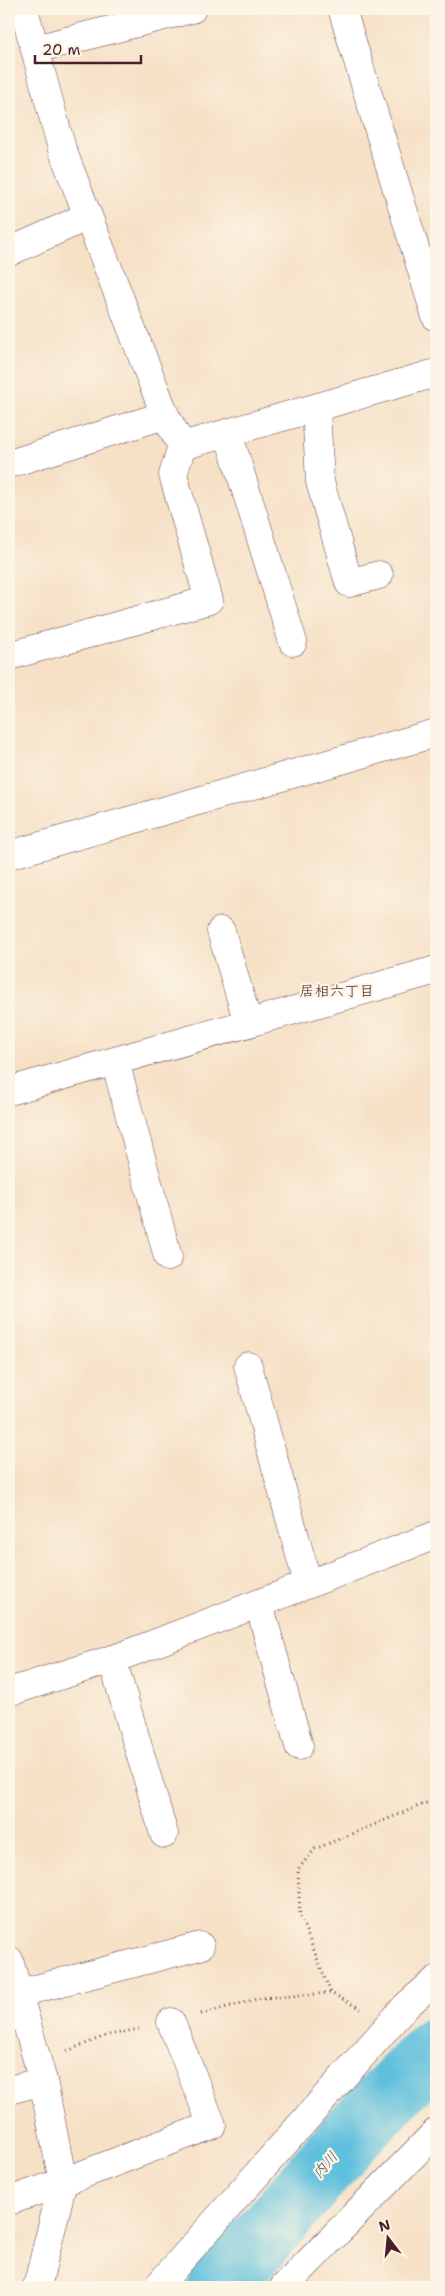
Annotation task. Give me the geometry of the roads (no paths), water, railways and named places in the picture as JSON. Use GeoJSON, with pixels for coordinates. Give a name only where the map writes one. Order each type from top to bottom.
{"type":"FeatureCollection","features":[{"type":"Feature","properties":{"kind":"street"},"geometry":{"type":"LineString","coordinates":[[9,656],[209,600],[173,474],[182,446],[165,415],[62,149],[24,9]]}},
{"type":"Feature","properties":{"kind":"street"},"geometry":{"type":"LineString","coordinates":[[35,50],[192,9]]}},
{"type":"Feature","properties":{"kind":"street"},"geometry":{"type":"LineString","coordinates":[[342,9],[436,317]]}},
{"type":"Feature","properties":{"kind":"street"},"geometry":{"type":"LineString","coordinates":[[9,252],[88,216]]}},
{"type":"Feature","properties":{"kind":"street"},"geometry":{"type":"LineString","coordinates":[[182,446],[436,373]]}},
{"type":"Feature","properties":{"kind":"street"},"geometry":{"type":"LineString","coordinates":[[316,408],[320,482],[349,583],[379,575]]}},
{"type":"Feature","properties":{"kind":"street"},"geometry":{"type":"LineString","coordinates":[[9,464],[165,415]]}},
{"type":"Feature","properties":{"kind":"street"},"geometry":{"type":"LineString","coordinates":[[228,433],[293,642]]}},
{"type":"Feature","properties":{"kind":"street"},"geometry":{"type":"LineString","coordinates":[[9,855],[436,733]]}},
{"type":"Feature","properties":{"kind":"street"},"geometry":{"type":"LineString","coordinates":[[221,931],[248,1023]]}},
{"type":"Feature","properties":{"kind":"street"},"geometry":{"type":"LineString","coordinates":[[9,1091],[436,970]]}},
{"type":"Feature","properties":{"kind":"street"},"geometry":{"type":"LineString","coordinates":[[115,1061],[168,1257]]}},
{"type":"Feature","properties":{"kind":"street"},"geometry":{"type":"LineString","coordinates":[[248,1366],[308,1584]]}},
{"type":"Feature","properties":{"kind":"street"},"geometry":{"type":"LineString","coordinates":[[9,1692],[112,1659],[436,1535]]}},
{"type":"Feature","properties":{"kind":"street"},"geometry":{"type":"LineString","coordinates":[[259,1604],[299,1746]]}},
{"type":"Feature","properties":{"kind":"street"},"geometry":{"type":"LineString","coordinates":[[112,1659],[164,1834]]}},
{"type":"Feature","properties":{"kind":"street"},"geometry":{"type":"LineString","coordinates":[[20,1993],[200,1946]]}},
{"type":"Feature","properties":{"kind":"street"},"geometry":{"type":"LineString","coordinates":[[9,1960],[20,1993],[43,2081],[63,2182],[37,2287]]}},
{"type":"Feature","properties":{"kind":"street"},"geometry":{"type":"LineString","coordinates":[[157,2287],[406,2006],[436,1980]]}},
{"type":"Feature","properties":{"kind":"street"},"geometry":{"type":"LineString","coordinates":[[9,2201],[212,2124],[171,2022]]}},
{"type":"Feature","properties":{"kind":"street"},"geometry":{"type":"LineString","coordinates":[[9,2090],[43,2081]]}},
{"type":"Feature","properties":{"kind":"street"},"geometry":{"type":"LineString","coordinates":[[284,2287],[436,2132]]}},
{"type":"Feature","properties":{"kind":"waterway","name":"内川"},"geometry":{"type":"LineString","coordinates":[[220,2287],[360,2125],[436,2048]]}},
{"type":"Feature","properties":{"kind":"district","name":"居相六丁目"},"geometry":{"type":"Point","coordinates":[337,991]}}]}
